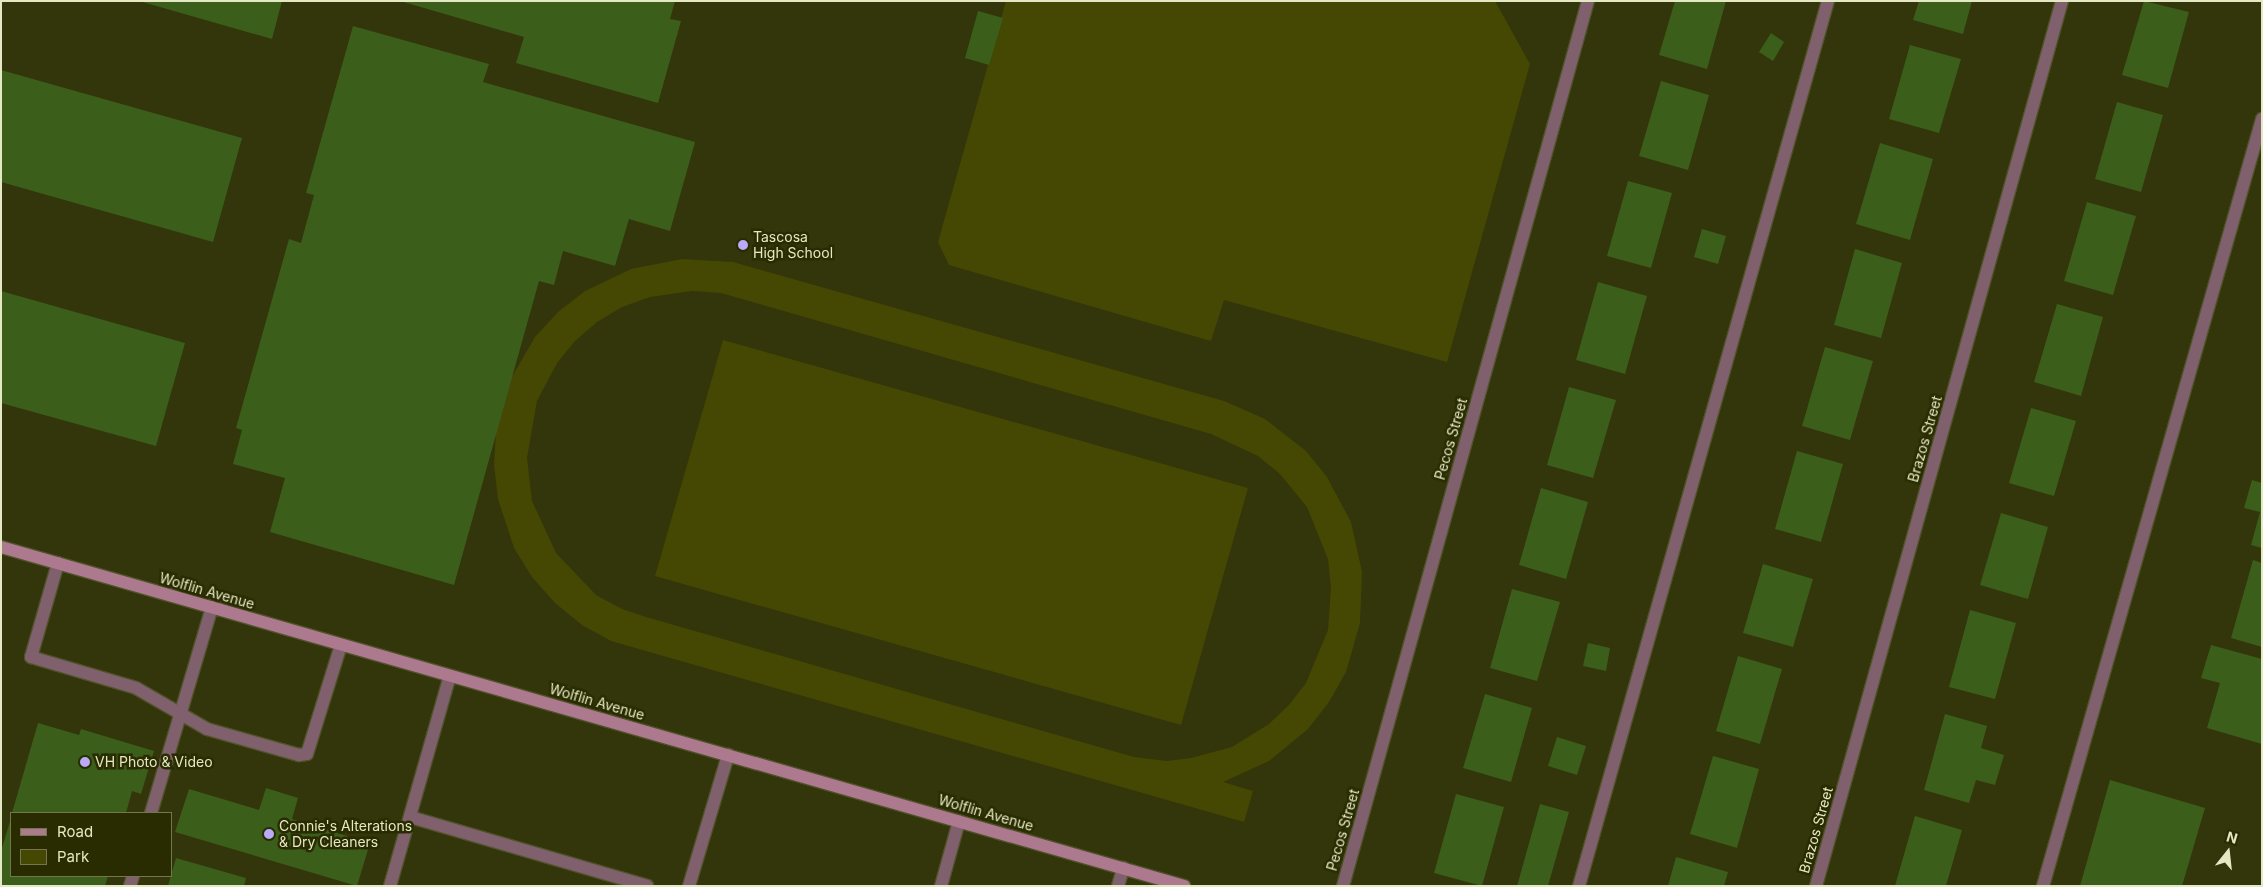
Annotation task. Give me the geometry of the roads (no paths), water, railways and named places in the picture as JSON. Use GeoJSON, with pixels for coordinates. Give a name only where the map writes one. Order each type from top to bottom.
{"type":"FeatureCollection","features":[{"type":"Feature","properties":{"kind":"main road","name":"Wolflin Avenue"},"geometry":{"type":"LineString","coordinates":[[1,547],[1184,886]]}},
{"type":"Feature","properties":{"kind":"street","name":"Pecos Street"},"geometry":{"type":"LineString","coordinates":[[1342,886],[1588,1]]}},
{"type":"Feature","properties":{"kind":"street"},"geometry":{"type":"LineString","coordinates":[[1579,886],[1828,1]]}},
{"type":"Feature","properties":{"kind":"street","name":"Brazos Street"},"geometry":{"type":"LineString","coordinates":[[1816,886],[2062,1]]}},
{"type":"Feature","properties":{"kind":"street"},"geometry":{"type":"LineString","coordinates":[[2042,886],[2262,119]]}},
{"type":"Feature","properties":{"kind":"street"},"geometry":{"type":"LineString","coordinates":[[58,563],[31,657],[136,688],[207,729],[299,755],[307,754],[341,644]]}},
{"type":"Feature","properties":{"kind":"street"},"geometry":{"type":"LineString","coordinates":[[151,812],[212,607]]}},
{"type":"Feature","properties":{"kind":"street"},"geometry":{"type":"LineString","coordinates":[[390,886],[450,676]]}},
{"type":"Feature","properties":{"kind":"street"},"geometry":{"type":"LineString","coordinates":[[689,886],[728,756]]}},
{"type":"Feature","properties":{"kind":"street"},"geometry":{"type":"LineString","coordinates":[[410,817],[647,886]]}},
{"type":"Feature","properties":{"kind":"street"},"geometry":{"type":"LineString","coordinates":[[941,886],[959,821]]}},
{"type":"Feature","properties":{"kind":"street"},"geometry":{"type":"LineString","coordinates":[[1118,886],[1123,868]]}},
{"type":"Feature","properties":{"kind":"place","name":"Tascosa High School"},"geometry":{"type":"Point","coordinates":[743,245]}},
{"type":"Feature","properties":{"kind":"place","name":"VH Photo & Video"},"geometry":{"type":"Point","coordinates":[85,762]}},
{"type":"Feature","properties":{"kind":"place","name":"Connie's Alterations & Dry Cleaners"},"geometry":{"type":"Point","coordinates":[269,834]}}]}
